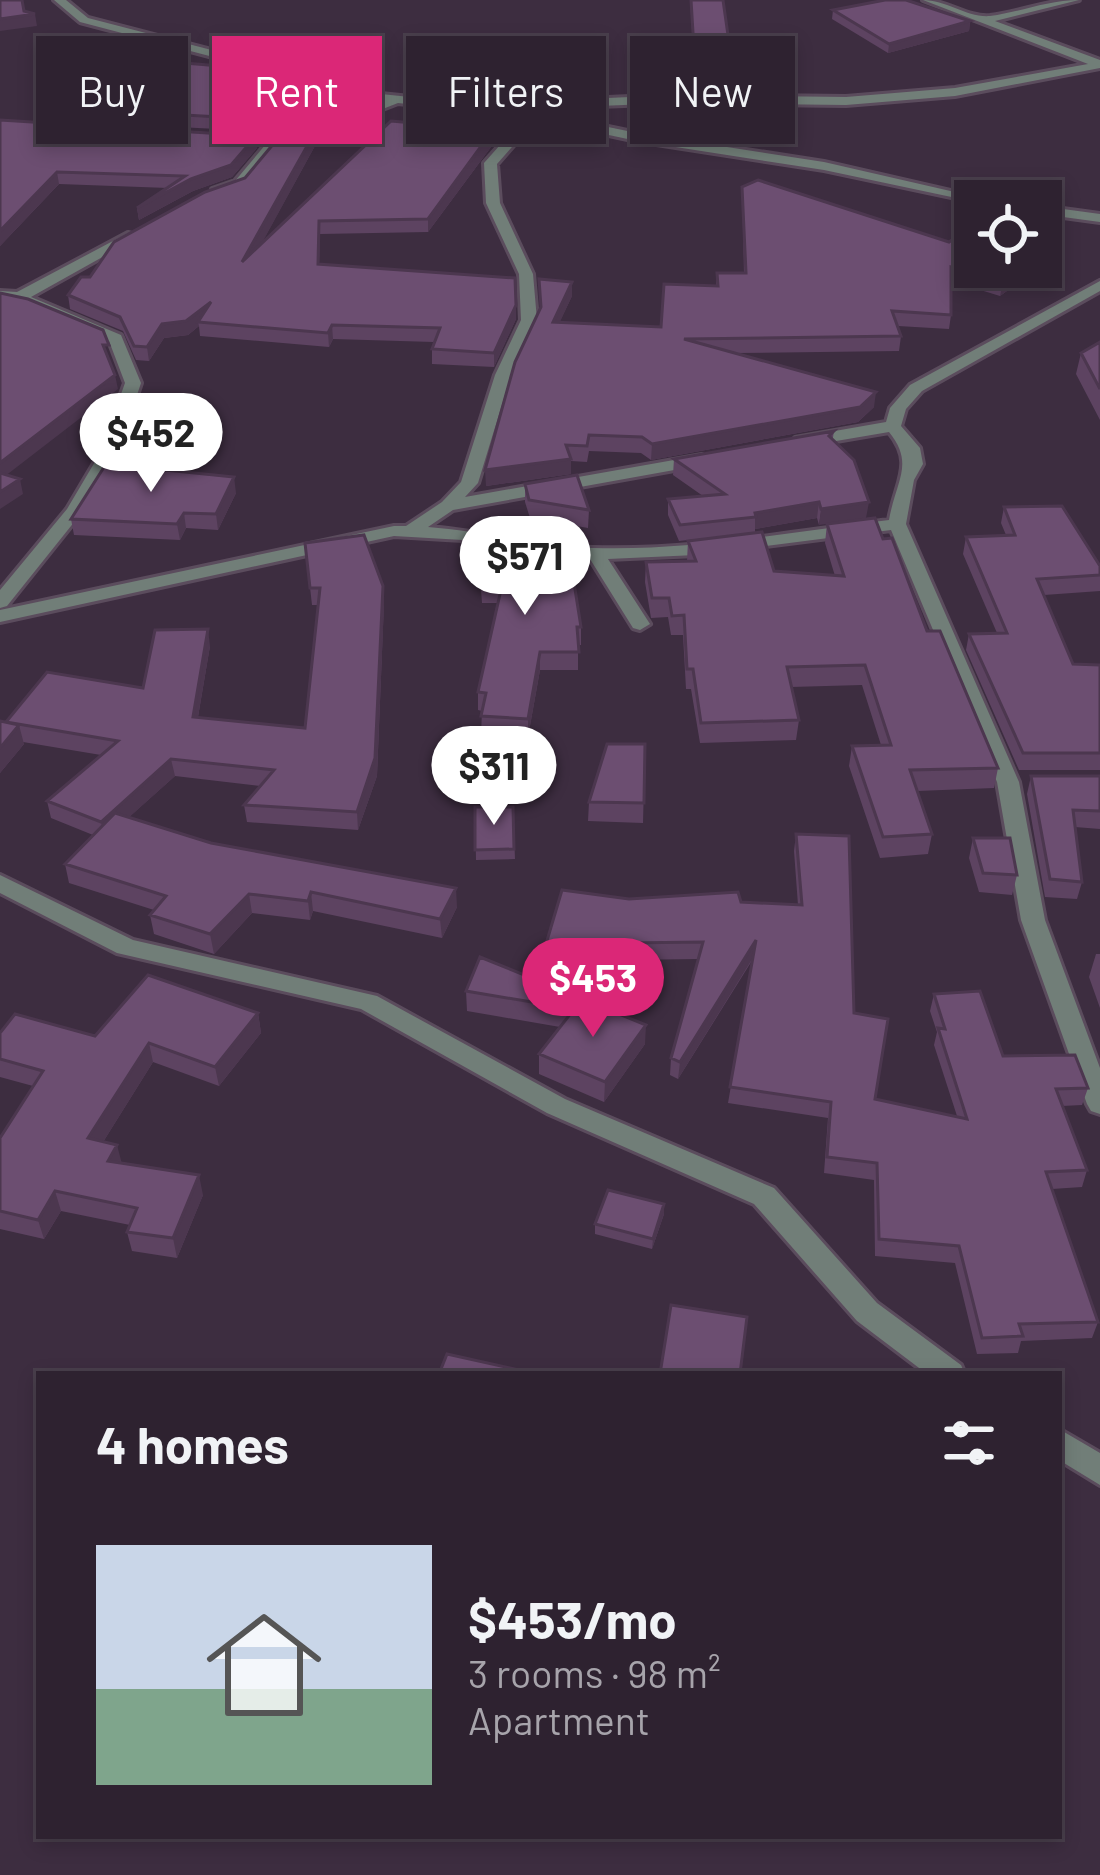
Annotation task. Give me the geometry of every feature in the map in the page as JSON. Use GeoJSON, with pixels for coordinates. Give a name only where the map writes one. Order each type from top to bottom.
{"type":"FeatureCollection","features":[{"type":"Feature","properties":{"kind":"street"},"geometry":{"type":"LineString","coordinates":[[928,0],[1100,64]]}},
{"type":"Feature","properties":{"kind":"street"},"geometry":{"type":"LineString","coordinates":[[984,21],[1074,0]]}},
{"type":"Feature","properties":{"kind":"street"},"geometry":{"type":"LineString","coordinates":[[51,14],[64,5],[84,20],[406,101]]}},
{"type":"Feature","properties":{"kind":"street"},"geometry":{"type":"LineString","coordinates":[[606,104],[674,99],[845,101],[955,92],[1100,64]]}},
{"type":"Feature","properties":{"kind":"street"},"geometry":{"type":"LineString","coordinates":[[382,105],[396,100]]}},
{"type":"Feature","properties":{"kind":"street"},"geometry":{"type":"LineString","coordinates":[[606,130],[824,166],[954,194]]}},
{"type":"Feature","properties":{"kind":"street"},"geometry":{"type":"LineString","coordinates":[[200,198],[240,184],[273,144]]}},
{"type":"Feature","properties":{"kind":"street"},"geometry":{"type":"LineString","coordinates":[[413,529],[448,506],[469,483],[503,375],[529,320],[526,274],[493,203],[490,163],[507,144]]}},
{"type":"Feature","properties":{"kind":"street"},"geometry":{"type":"LineString","coordinates":[[1062,213],[1100,218]]}},
{"type":"Feature","properties":{"kind":"street"},"geometry":{"type":"LineString","coordinates":[[9,296],[146,230]]}},
{"type":"Feature","properties":{"kind":"street"},"geometry":{"type":"LineString","coordinates":[[893,426],[898,408],[916,388],[1100,286]]}},
{"type":"Feature","properties":{"kind":"street"},"geometry":{"type":"LineString","coordinates":[[0,602],[74,511],[108,455],[133,383],[116,338],[9,296]]}},
{"type":"Feature","properties":{"kind":"street"},"geometry":{"type":"LineString","coordinates":[[776,447],[893,426]]}},
{"type":"Feature","properties":{"kind":"street"},"geometry":{"type":"LineString","coordinates":[[893,426],[910,448],[914,464],[905,479],[897,524],[988,747],[1018,782],[1033,920],[1100,1105]]}},
{"type":"Feature","properties":{"kind":"street"},"geometry":{"type":"LineString","coordinates":[[448,506],[729,455]]}},
{"type":"Feature","properties":{"kind":"street"},"geometry":{"type":"LineString","coordinates":[[0,616],[342,540],[413,529],[479,536],[538,550],[596,554],[696,550],[897,524]]}},
{"type":"Feature","properties":{"kind":"street"},"geometry":{"type":"LineString","coordinates":[[596,554],[640,624]]}},
{"type":"Feature","properties":{"kind":"street"},"geometry":{"type":"LineString","coordinates":[[0,883],[126,947],[368,1002],[556,1106],[764,1196],[867,1312],[946,1371]]}},
{"type":"Feature","properties":{"kind":"street"},"geometry":{"type":"LineString","coordinates":[[1062,1445],[1100,1471]]}},
{"type":"Feature","properties":{"kind":"building"},"geometry":{"type":"Polygon","coordinates":[[[0,0],[22,0],[24,11],[35,14],[0,19],[0,0]]]}},
{"type":"Feature","properties":{"kind":"building"},"geometry":{"type":"Polygon","coordinates":[[[691,0],[723,0],[728,36],[693,36],[691,0]]]}},
{"type":"Feature","properties":{"kind":"building"},"geometry":{"type":"Polygon","coordinates":[[[906,0],[970,21],[889,44],[833,10],[906,0]]]}},
{"type":"Feature","properties":{"kind":"building"},"geometry":{"type":"Polygon","coordinates":[[[188,63],[212,65],[212,117],[188,115],[188,63]]]}},
{"type":"Feature","properties":{"kind":"building"},"geometry":{"type":"Polygon","coordinates":[[[0,120],[36,122],[36,144],[188,144],[188,132],[212,133],[212,144],[249,144],[231,165],[191,179],[137,208],[185,176],[57,172],[0,231],[0,120]]]}},
{"type":"Feature","properties":{"kind":"building"},"geometry":{"type":"Polygon","coordinates":[[[391,121],[406,122],[406,144],[483,144],[428,219],[319,221],[318,264],[515,278],[516,305],[494,353],[432,349],[440,328],[332,325],[328,333],[198,322],[211,302],[186,321],[162,324],[147,347],[134,346],[120,317],[68,295],[81,277],[90,277],[114,242],[205,192],[245,178],[273,144],[308,144],[242,262],[367,144],[382,144],[382,130],[391,121]]]}},
{"type":"Feature","properties":{"kind":"building"},"geometry":{"type":"Polygon","coordinates":[[[758,180],[949,242],[954,238],[951,315],[892,311],[901,336],[684,339],[876,392],[860,407],[652,444],[642,437],[589,435],[587,446],[566,445],[571,459],[485,470],[515,362],[541,307],[539,279],[572,282],[553,322],[661,327],[664,284],[718,286],[717,273],[746,273],[742,187],[758,180]]]}},
{"type":"Feature","properties":{"kind":"building"},"geometry":{"type":"Polygon","coordinates":[[[0,293],[28,299],[103,330],[109,345],[103,345],[115,375],[0,463],[0,293]]]}},
{"type":"Feature","properties":{"kind":"building"},"geometry":{"type":"Polygon","coordinates":[[[1100,342],[1100,389],[1081,353],[1100,342]]]}},
{"type":"Feature","properties":{"kind":"building"},"geometry":{"type":"Polygon","coordinates":[[[834,431],[829,436],[854,460],[869,502],[821,509],[819,502],[755,513],[756,517],[680,525],[668,499],[725,494],[674,459],[834,431]]]}},
{"type":"Feature","properties":{"kind":"building"},"geometry":{"type":"Polygon","coordinates":[[[106,464],[234,477],[216,514],[184,513],[177,524],[71,519],[106,464]]]}},
{"type":"Feature","properties":{"kind":"building"},"geometry":{"type":"Polygon","coordinates":[[[0,473],[20,479],[0,492],[0,473]]]}},
{"type":"Feature","properties":{"kind":"building"},"geometry":{"type":"Polygon","coordinates":[[[577,475],[589,510],[529,500],[525,484],[577,475]]]}},
{"type":"Feature","properties":{"kind":"building"},"geometry":{"type":"Polygon","coordinates":[[[1062,506],[1100,566],[1100,575],[1037,579],[1073,664],[1100,665],[1100,753],[1023,753],[969,634],[1007,633],[966,537],[1015,535],[1004,507],[1062,506]]]}},
{"type":"Feature","properties":{"kind":"building"},"geometry":{"type":"Polygon","coordinates":[[[875,518],[883,539],[892,538],[927,631],[940,631],[998,768],[910,770],[932,834],[883,837],[852,746],[891,745],[865,665],[787,667],[799,720],[701,723],[693,669],[687,669],[684,615],[672,616],[669,598],[652,598],[646,562],[696,561],[688,541],[762,532],[774,571],[844,576],[827,524],[875,518]]]}},
{"type":"Feature","properties":{"kind":"building"},"geometry":{"type":"Polygon","coordinates":[[[364,535],[383,586],[375,758],[357,812],[244,805],[274,770],[171,759],[101,822],[47,801],[118,741],[6,722],[47,672],[143,688],[155,630],[208,629],[193,717],[305,728],[320,588],[310,588],[305,543],[364,535]]]}},
{"type":"Feature","properties":{"kind":"building"},"geometry":{"type":"Polygon","coordinates":[[[477,536],[568,545],[581,627],[577,627],[579,652],[540,652],[528,719],[481,716],[486,693],[478,692],[502,585],[481,586],[477,536]]]}},
{"type":"Feature","properties":{"kind":"building"},"geometry":{"type":"Polygon","coordinates":[[[0,721],[19,725],[0,748],[0,721]]]}},
{"type":"Feature","properties":{"kind":"building"},"geometry":{"type":"Polygon","coordinates":[[[607,744],[645,744],[644,803],[589,802],[607,744]]]}},
{"type":"Feature","properties":{"kind":"building"},"geometry":{"type":"Polygon","coordinates":[[[1031,776],[1100,776],[1100,811],[1073,810],[1082,882],[1050,879],[1031,776]]]}},
{"type":"Feature","properties":{"kind":"building"},"geometry":{"type":"Polygon","coordinates":[[[475,807],[513,807],[514,849],[475,850],[475,807]]]}},
{"type":"Feature","properties":{"kind":"building"},"geometry":{"type":"Polygon","coordinates":[[[115,813],[211,843],[456,888],[440,919],[311,892],[308,901],[249,894],[210,934],[150,915],[166,896],[65,864],[115,813]]]}},
{"type":"Feature","properties":{"kind":"building"},"geometry":{"type":"Polygon","coordinates":[[[796,834],[849,836],[854,1013],[888,1019],[875,1099],[967,1119],[938,1028],[945,1029],[934,994],[980,991],[1003,1056],[1075,1055],[1088,1088],[1056,1089],[1087,1170],[1046,1172],[1098,1322],[1019,1324],[1023,1336],[982,1338],[959,1246],[879,1239],[877,1163],[827,1157],[831,1102],[730,1087],[756,940],[680,1062],[671,1058],[703,942],[546,944],[562,890],[629,899],[738,892],[741,902],[802,905],[796,834]]]}},
{"type":"Feature","properties":{"kind":"building"},"geometry":{"type":"Polygon","coordinates":[[[973,838],[1010,838],[1017,875],[983,873],[973,838]]]}},
{"type":"Feature","properties":{"kind":"building"},"geometry":{"type":"Polygon","coordinates":[[[480,957],[571,994],[567,1008],[466,991],[480,957]]]}},
{"type":"Feature","properties":{"kind":"building"},"geometry":{"type":"Polygon","coordinates":[[[148,975],[258,1013],[215,1067],[149,1043],[88,1138],[117,1145],[108,1161],[199,1175],[173,1238],[127,1232],[137,1208],[55,1191],[38,1220],[0,1211],[0,1138],[43,1071],[0,1059],[0,1033],[15,1014],[95,1036],[148,975]]]}},
{"type":"Feature","properties":{"kind":"building"},"geometry":{"type":"Polygon","coordinates":[[[582,999],[646,1025],[605,1082],[539,1054],[582,999]]]}},
{"type":"Feature","properties":{"kind":"building"},"geometry":{"type":"Polygon","coordinates":[[[608,1190],[664,1204],[653,1239],[595,1224],[608,1190]]]}},
{"type":"Feature","properties":{"kind":"building"},"geometry":{"type":"Polygon","coordinates":[[[671,1305],[747,1317],[740,1371],[660,1371],[671,1305]]]}},
{"type":"Feature","properties":{"kind":"building"},"geometry":{"type":"Polygon","coordinates":[[[447,1354],[524,1371],[440,1371],[447,1354]]]}}]}
